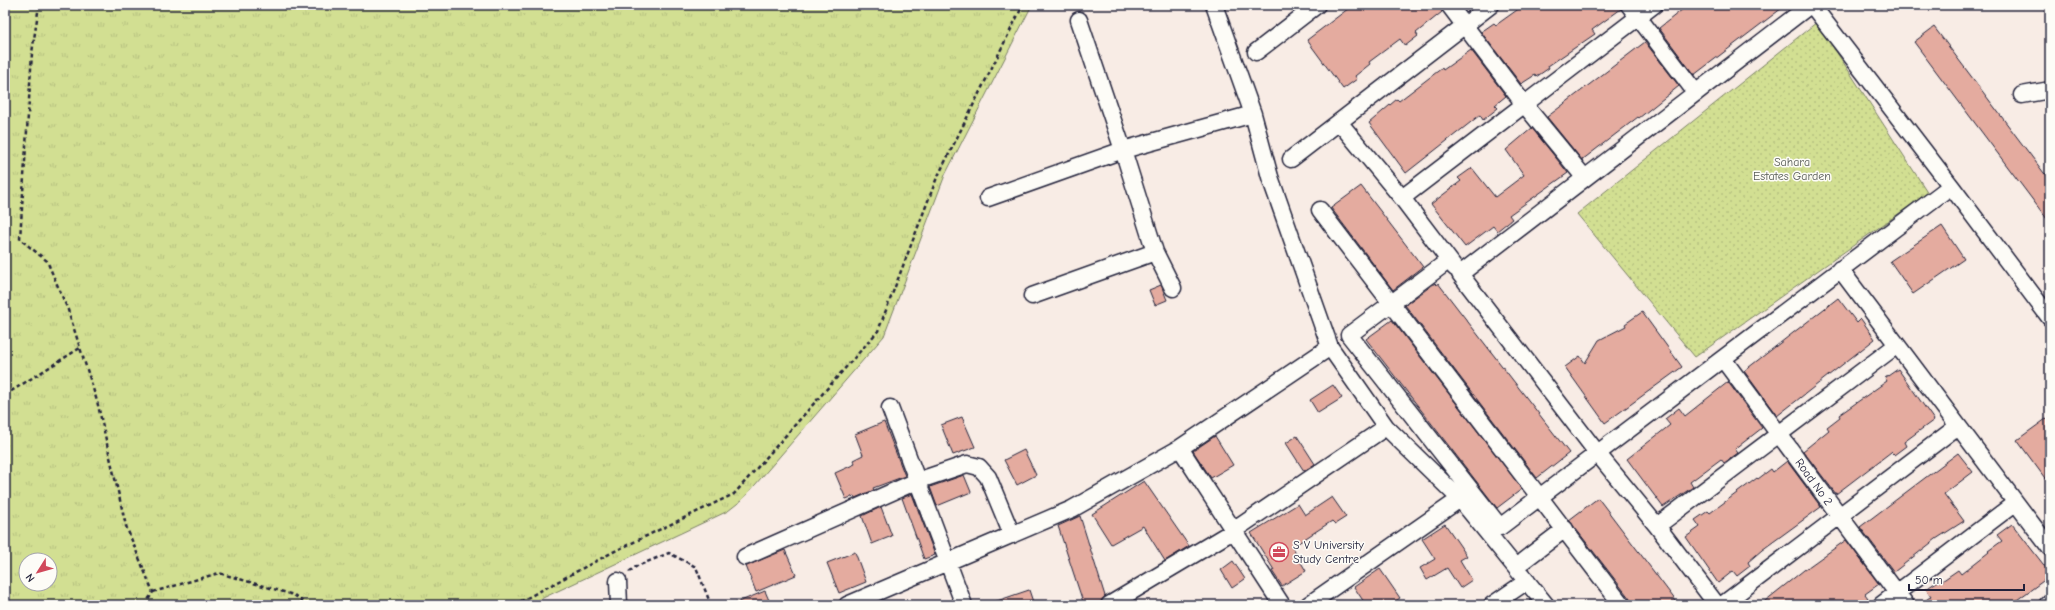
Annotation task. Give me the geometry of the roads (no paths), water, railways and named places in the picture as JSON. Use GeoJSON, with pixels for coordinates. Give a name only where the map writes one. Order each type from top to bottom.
{"type":"FeatureCollection","features":[{"type":"Feature","properties":{"kind":"street"},"geometry":{"type":"LineString","coordinates":[[1214,5],[1253,114],[1270,177],[1330,347],[1386,427],[1460,499],[1546,605]]}},
{"type":"Feature","properties":{"kind":"street"},"geometry":{"type":"LineString","coordinates":[[1256,52],[1317,5]]}},
{"type":"Feature","properties":{"kind":"street"},"geometry":{"type":"LineString","coordinates":[[1449,5],[1524,104],[1584,178]]}},
{"type":"Feature","properties":{"kind":"street"},"geometry":{"type":"LineString","coordinates":[[1291,159],[1491,5]]}},
{"type":"Feature","properties":{"kind":"street"},"geometry":{"type":"LineString","coordinates":[[1402,198],[1524,104],[1634,11],[1654,5]]}},
{"type":"Feature","properties":{"kind":"street"},"geometry":{"type":"LineString","coordinates":[[1460,274],[1811,5],[1951,186],[2050,318]]}},
{"type":"Feature","properties":{"kind":"street"},"geometry":{"type":"LineString","coordinates":[[1634,11],[1696,93]]}},
{"type":"Feature","properties":{"kind":"street"},"geometry":{"type":"LineString","coordinates":[[1079,20],[1123,150],[1155,252],[1173,288]]}},
{"type":"Feature","properties":{"kind":"street"},"geometry":{"type":"LineString","coordinates":[[2022,95],[2050,90]]}},
{"type":"Feature","properties":{"kind":"street"},"geometry":{"type":"LineString","coordinates":[[988,198],[1123,150],[1253,114]]}},
{"type":"Feature","properties":{"kind":"street"},"geometry":{"type":"LineString","coordinates":[[1339,122],[1402,198],[1448,261],[1460,274],[1598,454],[1657,526],[1717,605]]}},
{"type":"Feature","properties":{"kind":"street"},"geometry":{"type":"LineString","coordinates":[[1448,261],[1393,304],[1349,335],[1500,527],[1951,186]]}},
{"type":"Feature","properties":{"kind":"street"},"geometry":{"type":"LineString","coordinates":[[1320,210],[1541,497],[1622,605]]}},
{"type":"Feature","properties":{"kind":"street"},"geometry":{"type":"LineString","coordinates":[[1032,296],[1155,252]]}},
{"type":"Feature","properties":{"kind":"street"},"geometry":{"type":"LineString","coordinates":[[1840,270],[2050,548]]}},
{"type":"Feature","properties":{"kind":"street"},"geometry":{"type":"LineString","coordinates":[[1657,526],[1897,345]]}},
{"type":"Feature","properties":{"kind":"street"},"geometry":{"type":"LineString","coordinates":[[847,605],[1072,509],[1180,448],[1330,347]]}},
{"type":"Feature","properties":{"kind":"street","name":"Road No 2"},"geometry":{"type":"LineString","coordinates":[[1723,359],[1901,599]]}},
{"type":"Feature","properties":{"kind":"street"},"geometry":{"type":"LineString","coordinates":[[890,408],[964,605]]}},
{"type":"Feature","properties":{"kind":"street"},"geometry":{"type":"LineString","coordinates":[[1722,605],[1958,426]]}},
{"type":"Feature","properties":{"kind":"street"},"geometry":{"type":"LineString","coordinates":[[1109,605],[1232,531],[1386,427]]}},
{"type":"Feature","properties":{"kind":"street"},"geometry":{"type":"LineString","coordinates":[[1180,448],[1232,531],[1282,605]]}},
{"type":"Feature","properties":{"kind":"street"},"geometry":{"type":"LineString","coordinates":[[745,557],[917,481],[967,464],[979,467],[988,477],[1012,535]]}},
{"type":"Feature","properties":{"kind":"street"},"geometry":{"type":"LineString","coordinates":[[1308,605],[1460,499]]}},
{"type":"Feature","properties":{"kind":"street"},"geometry":{"type":"LineString","coordinates":[[1881,605],[1901,599],[2015,503]]}},
{"type":"Feature","properties":{"kind":"street"},"geometry":{"type":"LineString","coordinates":[[1523,561],[1565,529]]}},
{"type":"Feature","properties":{"kind":"street"},"geometry":{"type":"LineString","coordinates":[[618,581],[619,605]]}},
{"type":"Feature","properties":{"kind":"street"},"geometry":{"type":"LineString","coordinates":[[1492,605],[1527,581]]}},
{"type":"Feature","properties":{"kind":"street"},"geometry":{"type":"LineString","coordinates":[[2046,605],[2050,602]]}},
{"type":"Feature","properties":{"kind":"place","name":"S V University Study Centre"},"geometry":{"type":"Point","coordinates":[1279,552]}},
{"type":"Feature","properties":{"kind":"park label","name":"Sahara Estates Garden"},"geometry":{"type":"Point","coordinates":[1792,169]}}]}
